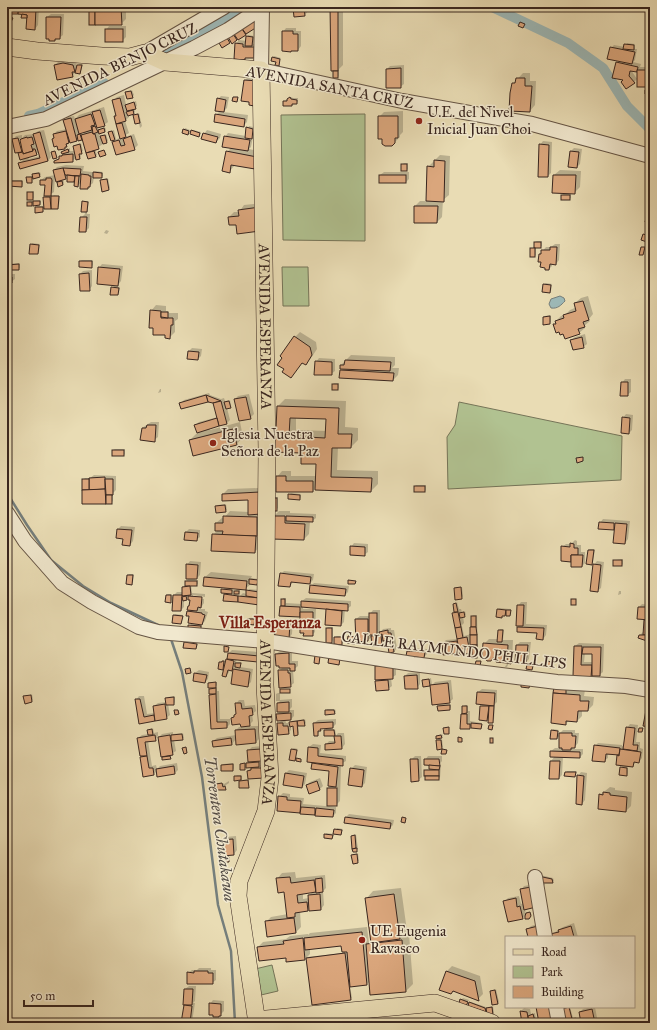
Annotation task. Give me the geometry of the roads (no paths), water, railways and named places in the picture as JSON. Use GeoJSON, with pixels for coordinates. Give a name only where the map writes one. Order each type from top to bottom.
{"type":"FeatureCollection","features":[{"type":"Feature","properties":{"kind":"main road"},"geometry":{"type":"LineString","coordinates":[[7,47],[102,56],[130,57],[145,53]]}},
{"type":"Feature","properties":{"kind":"main road","name":"AVENIDA SANTA CRUZ"},"geometry":{"type":"LineString","coordinates":[[145,53],[165,62],[261,70]]}},
{"type":"Feature","properties":{"kind":"main road","name":"AVENIDA ESPERANZA"},"geometry":{"type":"LineString","coordinates":[[256,1021],[238,896],[239,881],[266,811],[269,784],[265,685],[267,451],[261,70]]}},
{"type":"Feature","properties":{"kind":"main road"},"geometry":{"type":"LineString","coordinates":[[256,1021],[435,1003],[492,1023]]}},
{"type":"Feature","properties":{"kind":"street","name":"AVENIDA BENJO CRUZ"},"geometry":{"type":"LineString","coordinates":[[145,53],[224,7]]}},
{"type":"Feature","properties":{"kind":"street","name":"AVENIDA BENJO CRUZ"},"geometry":{"type":"LineString","coordinates":[[7,127],[46,119],[194,48],[228,30],[262,7]]}},
{"type":"Feature","properties":{"kind":"street","name":"AVENIDA ESPERANZA"},"geometry":{"type":"LineString","coordinates":[[261,70],[262,7]]}},
{"type":"Feature","properties":{"kind":"street","name":"AVENIDA SANTA CRUZ"},"geometry":{"type":"LineString","coordinates":[[261,70],[402,101],[532,124],[650,156]]}},
{"type":"Feature","properties":{"kind":"street","name":"CALLE RAYMUNDO PHILLIPS"},"geometry":{"type":"LineString","coordinates":[[7,513],[24,541],[62,583],[92,602],[139,627],[160,633],[266,641],[413,664],[557,682],[626,686],[650,690]]}},
{"type":"Feature","properties":{"kind":"street"},"geometry":{"type":"LineString","coordinates":[[535,877],[545,936]]}},
{"type":"Feature","properties":{"kind":"street"},"geometry":{"type":"LineString","coordinates":[[556,1008],[559,1023]]}},
{"type":"Feature","properties":{"kind":"water"},"geometry":{"type":"Polygon","coordinates":[[[560,296],[564,298],[565,301],[557,307],[551,308],[549,304],[551,299],[560,296]]]}},
{"type":"Feature","properties":{"kind":"waterway"},"geometry":{"type":"LineString","coordinates":[[167,53],[189,42],[247,7]]}},
{"type":"Feature","properties":{"kind":"waterway"},"geometry":{"type":"LineString","coordinates":[[492,7],[568,43],[603,68],[627,106],[650,129]]}},
{"type":"Feature","properties":{"kind":"waterway"},"geometry":{"type":"LineString","coordinates":[[29,116],[38,114],[104,83]]}},
{"type":"Feature","properties":{"kind":"waterway","name":"Torrentera Chutakawa"},"geometry":{"type":"LineString","coordinates":[[7,493],[51,560],[83,586],[111,603],[158,625]]}},
{"type":"Feature","properties":{"kind":"waterway","name":"Torrentera Chutakawa"},"geometry":{"type":"LineString","coordinates":[[171,639],[182,672],[202,777],[218,905],[231,951],[235,1023]]}},
{"type":"Feature","properties":{"kind":"place","name":"U.E. del Nivel Inicial Juan Choi"},"geometry":{"type":"Point","coordinates":[419,121]}},
{"type":"Feature","properties":{"kind":"place","name":"Iglesia Nuestra Señora de la Paz"},"geometry":{"type":"Point","coordinates":[213,443]}},
{"type":"Feature","properties":{"kind":"place","name":"UE Eugenia Ravasco"},"geometry":{"type":"Point","coordinates":[362,940]}},
{"type":"Feature","properties":{"kind":"district","name":"Villa Esperanza"},"geometry":{"type":"Point","coordinates":[270,622]}}]}
